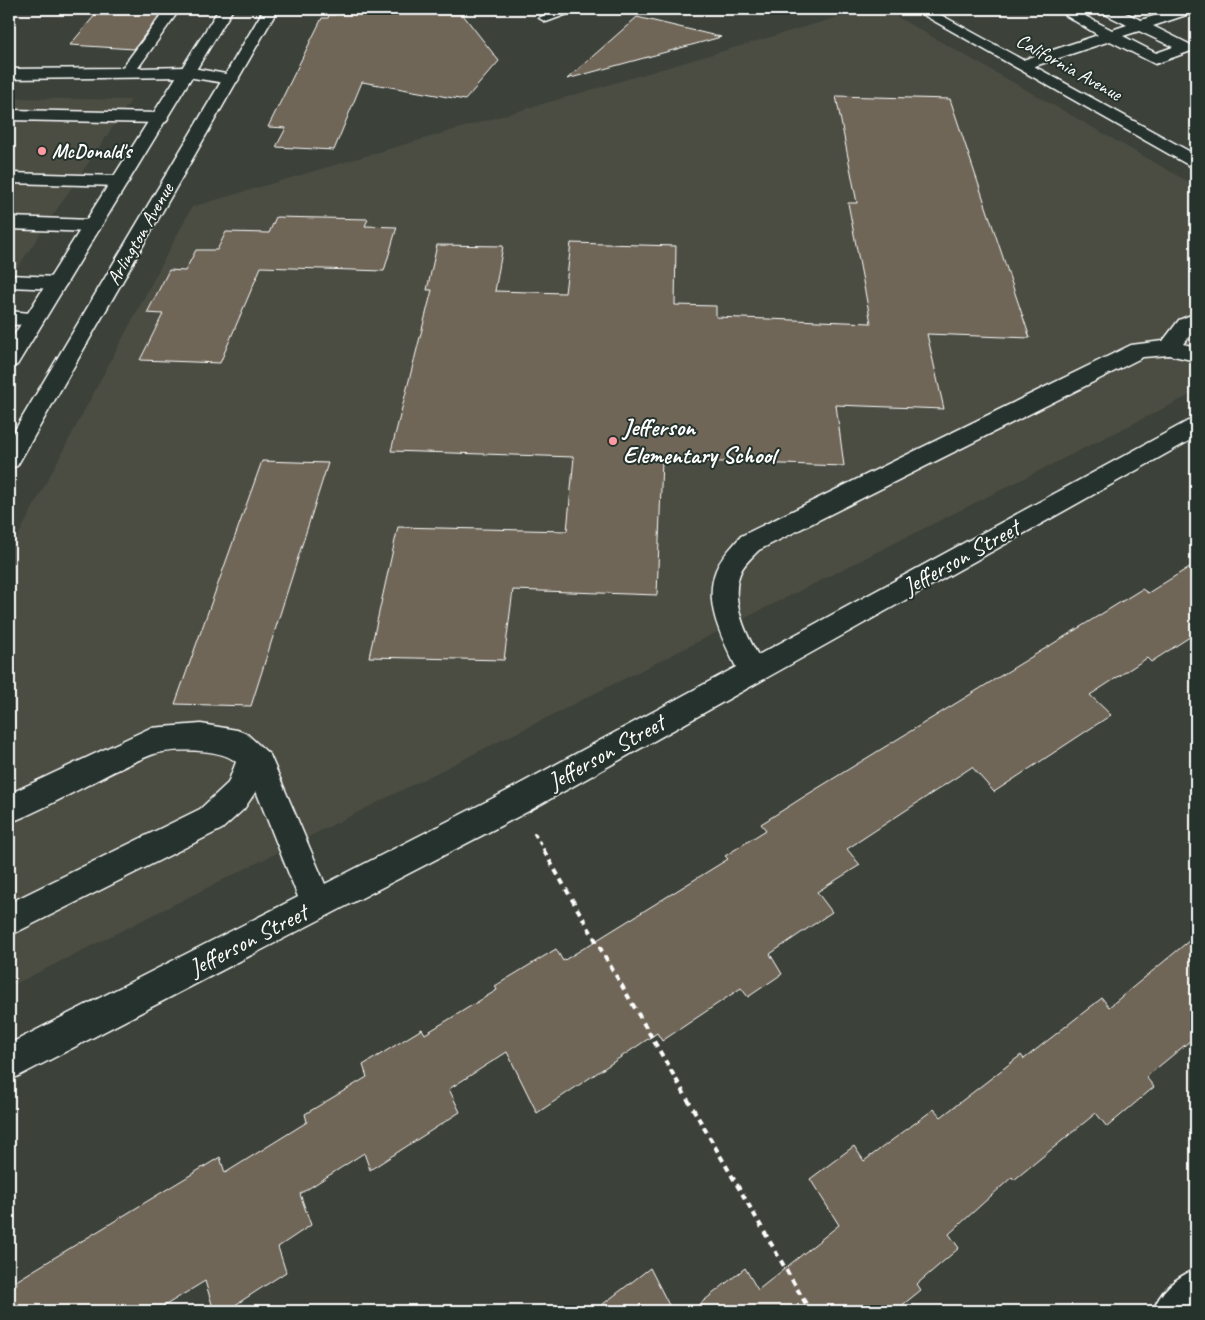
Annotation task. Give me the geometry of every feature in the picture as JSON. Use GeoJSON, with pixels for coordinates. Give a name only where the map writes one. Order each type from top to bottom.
{"type":"FeatureCollection","features":[{"type":"Feature","properties":{"kind":"main road"},"geometry":{"type":"LineString","coordinates":[[126,74],[173,9]]}},
{"type":"Feature","properties":{"kind":"main road","name":"Arlington Avenue"},"geometry":{"type":"LineString","coordinates":[[9,360],[226,9]]}},
{"type":"Feature","properties":{"kind":"main road"},"geometry":{"type":"LineString","coordinates":[[546,18],[568,9]]}},
{"type":"Feature","properties":{"kind":"main road","name":"California Avenue"},"geometry":{"type":"LineString","coordinates":[[920,9],[1196,162]]}},
{"type":"Feature","properties":{"kind":"main road"},"geometry":{"type":"LineString","coordinates":[[1093,9],[1072,15],[1155,59],[1186,48],[1106,9]]}},
{"type":"Feature","properties":{"kind":"main road"},"geometry":{"type":"LineString","coordinates":[[1023,66],[1190,9]]}},
{"type":"Feature","properties":{"kind":"main road","name":"Arlington Avenue"},"geometry":{"type":"LineString","coordinates":[[9,460],[269,10]]}},
{"type":"Feature","properties":{"kind":"main road"},"geometry":{"type":"LineString","coordinates":[[9,74],[188,72],[230,79]]}},
{"type":"Feature","properties":{"kind":"main road"},"geometry":{"type":"LineString","coordinates":[[9,115],[160,118]]}},
{"type":"Feature","properties":{"kind":"main road"},"geometry":{"type":"LineString","coordinates":[[9,170],[37,179]]}},
{"type":"Feature","properties":{"kind":"main road"},"geometry":{"type":"LineString","coordinates":[[9,178],[120,181]]}},
{"type":"Feature","properties":{"kind":"main road"},"geometry":{"type":"LineString","coordinates":[[9,223],[92,226]]}},
{"type":"Feature","properties":{"kind":"main road"},"geometry":{"type":"LineString","coordinates":[[9,282],[57,283]]}},
{"type":"Feature","properties":{"kind":"main road"},"geometry":{"type":"LineString","coordinates":[[9,318],[34,319]]}},
{"type":"Feature","properties":{"kind":"main road"},"geometry":{"type":"LineString","coordinates":[[1169,348],[1186,325],[1196,320]]}},
{"type":"Feature","properties":{"kind":"main road"},"geometry":{"type":"LineString","coordinates":[[753,671],[736,642],[725,600],[729,570],[750,543],[1139,350],[1169,348],[1196,354]]}},
{"type":"Feature","properties":{"kind":"main road","name":"Jefferson Street"},"geometry":{"type":"LineString","coordinates":[[9,1063],[516,802],[1196,427]]}},
{"type":"Feature","properties":{"kind":"main road"},"geometry":{"type":"LineString","coordinates":[[9,809],[150,741],[200,737],[238,743],[260,765],[317,904]]}},
{"type":"Feature","properties":{"kind":"main road"},"geometry":{"type":"LineString","coordinates":[[9,920],[211,820],[233,803],[248,777],[252,757]]}},
{"type":"Feature","properties":{"kind":"main road"},"geometry":{"type":"LineString","coordinates":[[1173,1311],[1196,1289]]}},
{"type":"Feature","properties":{"kind":"path"},"geometry":{"type":"LineString","coordinates":[[516,802],[810,1311]]}},
{"type":"Feature","properties":{"kind":"shaded area"},"geometry":{"type":"Polygon","coordinates":[[[866,9],[883,9],[1196,186],[1196,392],[9,987],[9,553],[192,207],[866,9]]]}},
{"type":"Feature","properties":{"kind":"shaded area"},"geometry":{"type":"Polygon","coordinates":[[[9,98],[131,100],[9,280],[9,98]]]}},
{"type":"Feature","properties":{"kind":"building"},"geometry":{"type":"Polygon","coordinates":[[[100,9],[164,9],[134,49],[70,45],[100,9]]]}},
{"type":"Feature","properties":{"kind":"building"},"geometry":{"type":"Polygon","coordinates":[[[427,10],[460,11],[499,61],[465,100],[362,82],[334,150],[276,147],[286,128],[268,127],[322,18],[335,15],[336,12],[426,14],[427,10]]]}},
{"type":"Feature","properties":{"kind":"building"},"geometry":{"type":"Polygon","coordinates":[[[637,17],[721,37],[567,79],[637,17]]]}},
{"type":"Feature","properties":{"kind":"building"},"geometry":{"type":"Polygon","coordinates":[[[836,96],[950,99],[1030,338],[927,334],[944,409],[836,405],[844,466],[662,460],[657,595],[513,590],[504,660],[369,657],[398,527],[567,531],[574,457],[391,451],[432,290],[427,290],[437,245],[503,246],[495,291],[565,293],[571,243],[676,246],[675,305],[716,306],[716,317],[871,323],[848,203],[857,203],[836,96]]]}},
{"type":"Feature","properties":{"kind":"building"},"geometry":{"type":"Polygon","coordinates":[[[276,217],[368,219],[365,226],[397,227],[384,271],[261,267],[220,363],[140,360],[163,314],[147,313],[169,270],[185,271],[196,250],[217,250],[226,232],[269,233],[276,217]]]}},
{"type":"Feature","properties":{"kind":"building"},"geometry":{"type":"Polygon","coordinates":[[[262,461],[328,463],[251,706],[175,704],[262,461]]]}},
{"type":"Feature","properties":{"kind":"building"},"geometry":{"type":"Polygon","coordinates":[[[1196,563],[1196,633],[1151,662],[1147,658],[1090,695],[1111,715],[994,792],[972,767],[847,849],[860,865],[817,892],[832,912],[770,954],[782,974],[748,997],[741,988],[662,1041],[657,1033],[537,1113],[507,1052],[449,1089],[460,1112],[370,1170],[364,1153],[300,1194],[311,1225],[278,1247],[286,1272],[226,1311],[214,1311],[205,1281],[156,1311],[9,1311],[9,1288],[17,1284],[16,1281],[220,1157],[225,1173],[307,1122],[305,1114],[367,1077],[363,1065],[422,1029],[425,1034],[497,990],[495,986],[556,949],[563,961],[728,859],[725,856],[766,830],[761,824],[805,796],[1142,589],[1148,593],[1196,563]]]}},
{"type":"Feature","properties":{"kind":"building"},"geometry":{"type":"Polygon","coordinates":[[[1196,935],[1196,1036],[1146,1077],[1154,1087],[1107,1127],[1096,1113],[1014,1180],[1012,1177],[949,1234],[959,1248],[917,1284],[921,1290],[895,1311],[691,1311],[745,1268],[758,1290],[839,1225],[810,1179],[854,1146],[864,1161],[934,1109],[941,1117],[1021,1055],[1024,1059],[1102,998],[1109,1007],[1196,935]]]}},
{"type":"Feature","properties":{"kind":"building"},"geometry":{"type":"Polygon","coordinates":[[[650,1268],[672,1311],[594,1311],[650,1268]]]}},
{"type":"Feature","properties":{"kind":"place","name":"McDonald's"},"geometry":{"type":"Point","coordinates":[42,151]}},
{"type":"Feature","properties":{"kind":"place","name":"Jefferson Elementary School"},"geometry":{"type":"Point","coordinates":[613,441]}}]}
